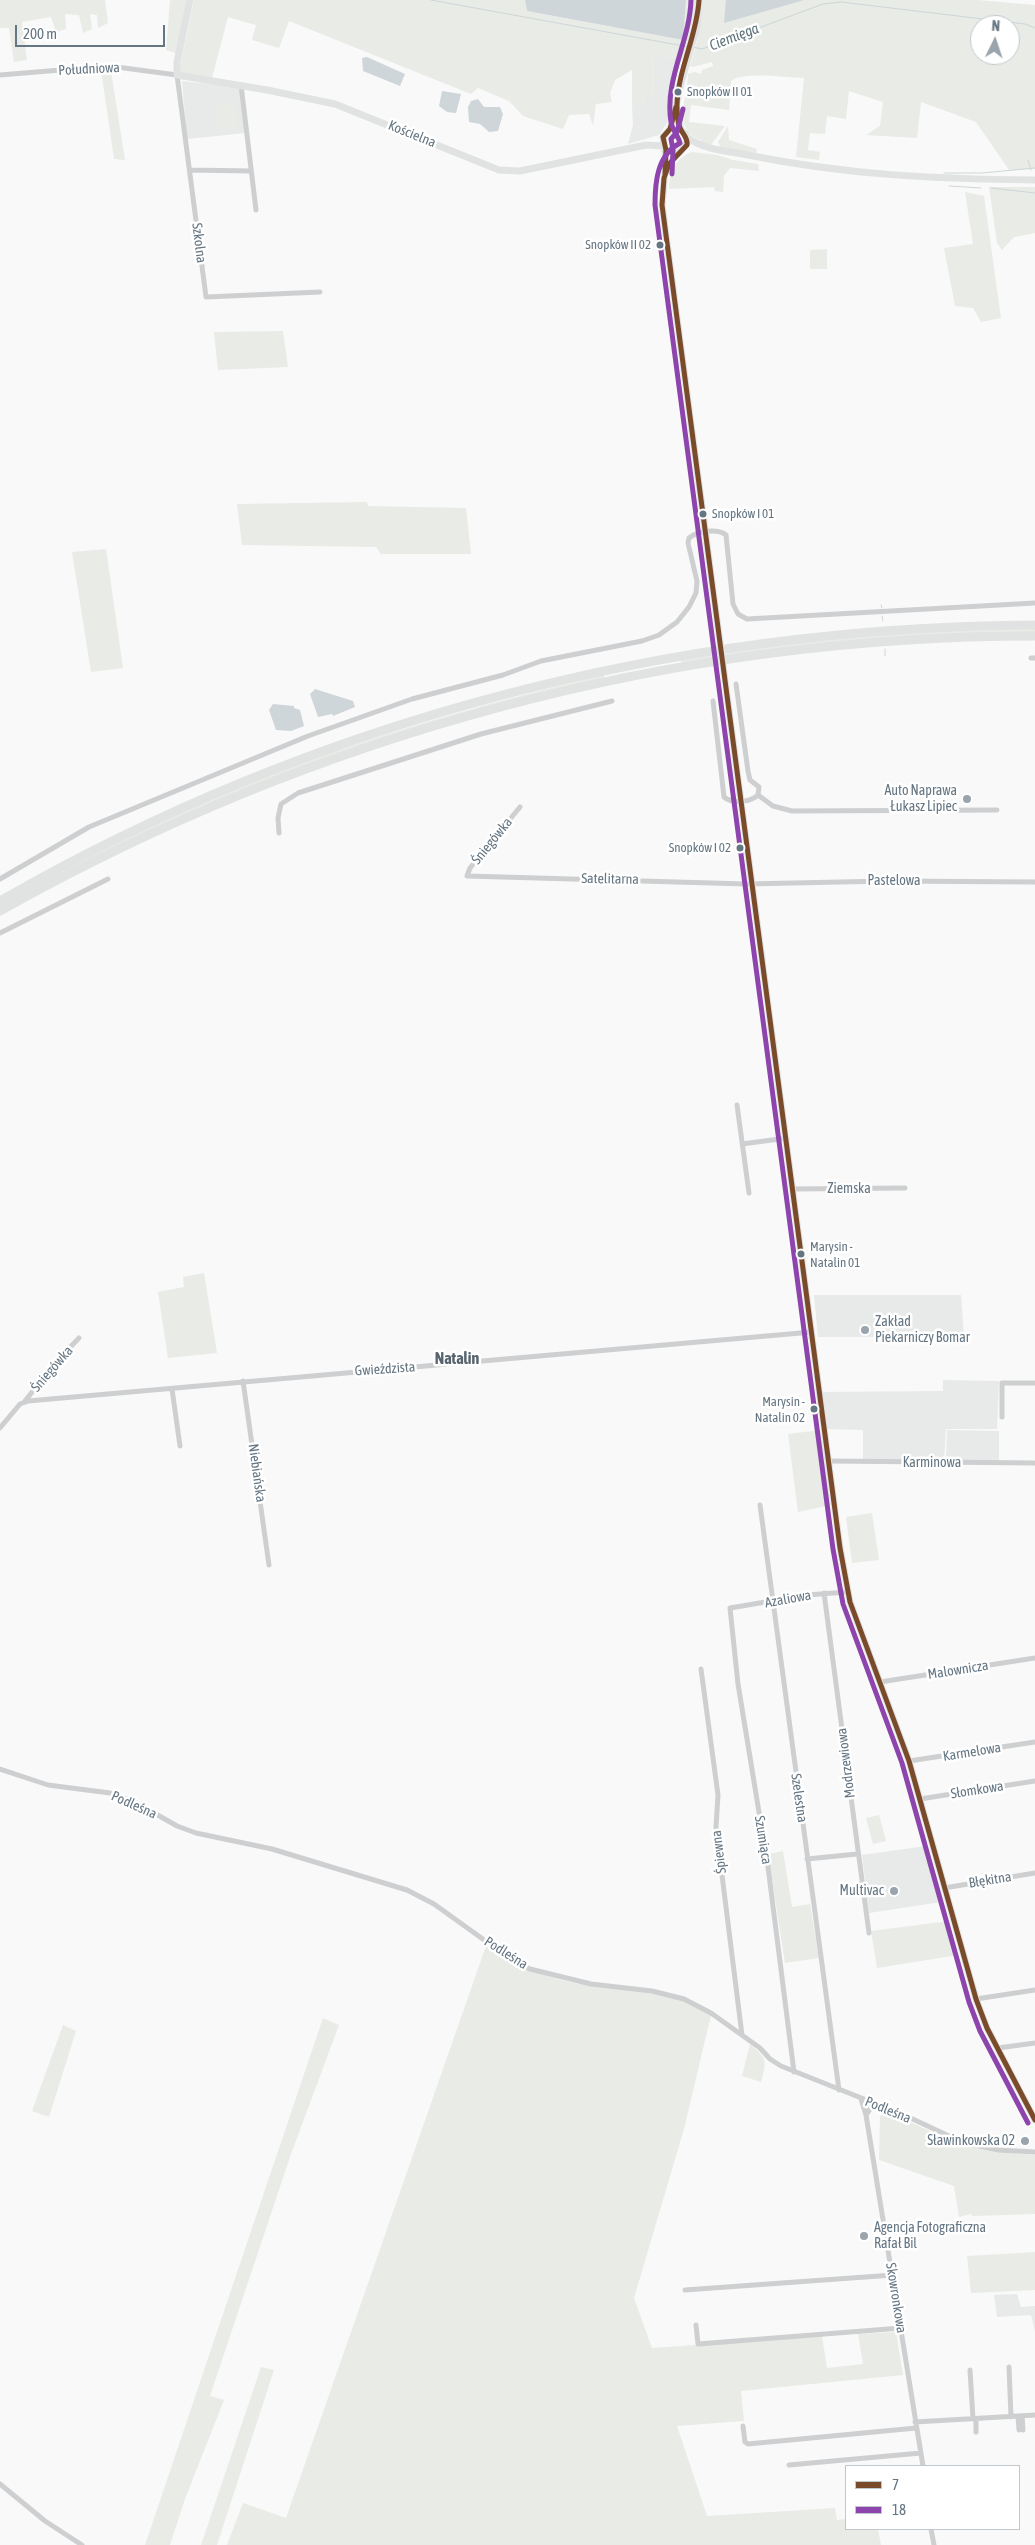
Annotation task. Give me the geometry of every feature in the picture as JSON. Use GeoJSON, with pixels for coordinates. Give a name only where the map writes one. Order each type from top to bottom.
{"type":"FeatureCollection","features":[{"type":"Feature","properties":{"kind":"highway"},"geometry":{"type":"LineString","coordinates":[[0,901],[152,822],[289,763],[393,726],[507,693],[644,662],[774,641],[901,629],[1035,625]]}},
{"type":"Feature","properties":{"kind":"highway"},"geometry":{"type":"LineString","coordinates":[[0,911],[110,853],[241,794],[379,742],[497,707],[638,675],[769,654],[903,640],[1035,636]]}},
{"type":"Feature","properties":{"kind":"street"},"geometry":{"type":"LineString","coordinates":[[177,75],[177,62],[190,0]]}},
{"type":"Feature","properties":{"kind":"street"},"geometry":{"type":"LineString","coordinates":[[699,0],[695,37],[670,129],[663,138],[665,174],[662,205],[848,1592],[909,1761],[976,1999],[998,2048],[1033,2112],[1035,2120]]}},
{"type":"Feature","properties":{"kind":"street","name":"Południowa"},"geometry":{"type":"LineString","coordinates":[[0,76],[109,66],[177,75]]}},
{"type":"Feature","properties":{"kind":"street","name":"Kościelna"},"geometry":{"type":"LineString","coordinates":[[177,75],[241,85],[335,104],[431,141],[486,167],[504,171],[527,169],[646,145],[663,138]]}},
{"type":"Feature","properties":{"kind":"street","name":"Szkolna"},"geometry":{"type":"LineString","coordinates":[[177,75],[206,297],[320,292]]}},
{"type":"Feature","properties":{"kind":"street"},"geometry":{"type":"LineString","coordinates":[[241,85],[256,210]]}},
{"type":"Feature","properties":{"kind":"street"},"geometry":{"type":"LineString","coordinates":[[677,105],[681,130],[687,138],[713,148],[805,167],[848,173],[931,179],[1035,180]]}},
{"type":"Feature","properties":{"kind":"street"},"geometry":{"type":"LineString","coordinates":[[670,129],[681,130]]}},
{"type":"Feature","properties":{"kind":"street"},"geometry":{"type":"LineString","coordinates":[[685,148],[687,138]]}},
{"type":"Feature","properties":{"kind":"street","name":"Kościelna"},"geometry":{"type":"LineString","coordinates":[[646,145],[665,148]]}},
{"type":"Feature","properties":{"kind":"street"},"geometry":{"type":"LineString","coordinates":[[665,148],[676,153]]}},
{"type":"Feature","properties":{"kind":"street"},"geometry":{"type":"LineString","coordinates":[[665,174],[676,153],[685,148],[713,148]]}},
{"type":"Feature","properties":{"kind":"street"},"geometry":{"type":"LineString","coordinates":[[190,170],[251,171]]}},
{"type":"Feature","properties":{"kind":"street"},"geometry":{"type":"LineString","coordinates":[[0,879],[89,827],[308,736],[412,699],[503,675],[541,661],[642,641],[659,635],[677,622],[694,599],[698,581],[688,541],[692,536],[705,532],[720,531],[728,538],[733,604],[738,614],[747,620],[1035,603]]}},
{"type":"Feature","properties":{"kind":"street"},"geometry":{"type":"LineString","coordinates":[[713,700],[724,797],[727,800],[752,800],[758,795],[759,787],[750,780],[736,684]]}},
{"type":"Feature","properties":{"kind":"street"},"geometry":{"type":"LineString","coordinates":[[280,833],[278,818],[281,804],[298,793],[480,734],[612,701]]}},
{"type":"Feature","properties":{"kind":"street"},"geometry":{"type":"LineString","coordinates":[[758,795],[773,806],[792,811],[997,810]]}},
{"type":"Feature","properties":{"kind":"street","name":"Śniegówka"},"geometry":{"type":"LineString","coordinates":[[467,876],[470,868],[520,807]]}},
{"type":"Feature","properties":{"kind":"street","name":"Satelitarna"},"geometry":{"type":"LineString","coordinates":[[467,876],[753,882]]}},
{"type":"Feature","properties":{"kind":"street"},"geometry":{"type":"LineString","coordinates":[[0,933],[108,879]]}},
{"type":"Feature","properties":{"kind":"street","name":"Pastelowa"},"geometry":{"type":"LineString","coordinates":[[753,882],[1035,882]]}},
{"type":"Feature","properties":{"kind":"street"},"geometry":{"type":"LineString","coordinates":[[737,1105],[749,1193]]}},
{"type":"Feature","properties":{"kind":"street"},"geometry":{"type":"LineString","coordinates":[[742,1144],[787,1138]]}},
{"type":"Feature","properties":{"kind":"street","name":"Ziemska"},"geometry":{"type":"LineString","coordinates":[[793,1189],[905,1188]]}},
{"type":"Feature","properties":{"kind":"street","name":"Gwieździsta"},"geometry":{"type":"LineString","coordinates":[[24,1402],[243,1381],[812,1332]]}},
{"type":"Feature","properties":{"kind":"street","name":"Śniegówka"},"geometry":{"type":"LineString","coordinates":[[24,1402],[55,1363],[79,1338]]}},
{"type":"Feature","properties":{"kind":"street","name":"Niebiańska"},"geometry":{"type":"LineString","coordinates":[[243,1381],[269,1564]]}},
{"type":"Feature","properties":{"kind":"street"},"geometry":{"type":"LineString","coordinates":[[1002,1417],[1002,1383],[1035,1383]]}},
{"type":"Feature","properties":{"kind":"street"},"geometry":{"type":"LineString","coordinates":[[172,1389],[180,1446]]}},
{"type":"Feature","properties":{"kind":"street"},"geometry":{"type":"LineString","coordinates":[[0,1428],[24,1402]]}},
{"type":"Feature","properties":{"kind":"street","name":"Karminowa"},"geometry":{"type":"LineString","coordinates":[[829,1461],[1035,1463]]}},
{"type":"Feature","properties":{"kind":"street","name":"Szelestna"},"geometry":{"type":"LineString","coordinates":[[760,1505],[839,2090]]}},
{"type":"Feature","properties":{"kind":"street","name":"Azaliowa"},"geometry":{"type":"LineString","coordinates":[[730,1608],[824,1593],[848,1592]]}},
{"type":"Feature","properties":{"kind":"street","name":"Modrzewiowa"},"geometry":{"type":"LineString","coordinates":[[824,1593],[857,1854],[869,1933]]}},
{"type":"Feature","properties":{"kind":"street","name":"Szumiąca"},"geometry":{"type":"LineString","coordinates":[[730,1608],[738,1684],[768,1867],[794,2072]]}},
{"type":"Feature","properties":{"kind":"street","name":"Malownicza"},"geometry":{"type":"LineString","coordinates":[[880,1682],[1035,1658]]}},
{"type":"Feature","properties":{"kind":"street","name":"Śpiewna"},"geometry":{"type":"LineString","coordinates":[[700,1670],[718,1795],[716,1827],[742,2035]]}},
{"type":"Feature","properties":{"kind":"street","name":"Karmelowa"},"geometry":{"type":"LineString","coordinates":[[909,1761],[1035,1742]]}},
{"type":"Feature","properties":{"kind":"street","name":"Podleśna"},"geometry":{"type":"LineString","coordinates":[[0,1769],[48,1784],[110,1793],[133,1801],[177,1826],[196,1833],[272,1849],[407,1890],[434,1904],[512,1960],[530,1969],[591,1984],[652,1991],[684,1999],[702,2007],[742,2035],[770,2059],[794,2072],[874,2103],[964,2143],[999,2150],[1035,2152]]}},
{"type":"Feature","properties":{"kind":"street","name":"Słomkowa"},"geometry":{"type":"LineString","coordinates":[[920,1799],[1035,1781]]}},
{"type":"Feature","properties":{"kind":"street"},"geometry":{"type":"LineString","coordinates":[[808,1859],[857,1854]]}},
{"type":"Feature","properties":{"kind":"street","name":"Błękitna"},"geometry":{"type":"LineString","coordinates":[[944,1888],[1035,1873]]}},
{"type":"Feature","properties":{"kind":"street"},"geometry":{"type":"LineString","coordinates":[[976,1999],[1035,1990]]}},
{"type":"Feature","properties":{"kind":"street"},"geometry":{"type":"LineString","coordinates":[[998,2048],[1035,2043]]}},
{"type":"Feature","properties":{"kind":"street","name":"Skowronkowa"},"geometry":{"type":"LineString","coordinates":[[861,2099],[866,2115],[923,2465]]}},
{"type":"Feature","properties":{"kind":"street"},"geometry":{"type":"LineString","coordinates":[[866,2115],[874,2103]]}},
{"type":"Feature","properties":{"kind":"street"},"geometry":{"type":"LineString","coordinates":[[685,2290],[892,2275]]}},
{"type":"Feature","properties":{"kind":"street"},"geometry":{"type":"LineString","coordinates":[[696,2325],[698,2344],[901,2328]]}},
{"type":"Feature","properties":{"kind":"street"},"geometry":{"type":"LineString","coordinates":[[1009,2367],[1011,2417]]}},
{"type":"Feature","properties":{"kind":"street"},"geometry":{"type":"LineString","coordinates":[[970,2370],[976,2432]]}},
{"type":"Feature","properties":{"kind":"street"},"geometry":{"type":"LineString","coordinates":[[1020,2416],[1021,2430]]}},
{"type":"Feature","properties":{"kind":"street"},"geometry":{"type":"LineString","coordinates":[[743,2426],[745,2442],[748,2444],[974,2419],[1035,2416]]}},
{"type":"Feature","properties":{"kind":"street"},"geometry":{"type":"LineString","coordinates":[[789,2466],[921,2453]]}},
{"type":"Feature","properties":{"kind":"street"},"geometry":{"type":"LineString","coordinates":[[0,2484],[45,2522],[82,2545]]}},
{"type":"Feature","properties":{"kind":"street"},"geometry":{"type":"LineString","coordinates":[[931,2530],[934,2545]]}},
{"type":"Feature","properties":{"kind":"shaded area"},"geometry":{"type":"Polygon","coordinates":[[[0,0],[105,0],[108,23],[98,28],[97,15],[90,14],[92,29],[83,33],[79,15],[65,14],[66,29],[56,32],[51,17],[22,22],[27,60],[14,62],[9,28],[0,28],[0,0]]]}},
{"type":"Feature","properties":{"kind":"shaded area"},"geometry":{"type":"Polygon","coordinates":[[[170,0],[187,0],[176,53],[166,50],[170,0]]]}},
{"type":"Feature","properties":{"kind":"shaded area"},"geometry":{"type":"Polygon","coordinates":[[[194,0],[525,0],[527,11],[683,40],[686,0],[978,0],[1035,5],[1035,169],[1009,170],[976,122],[921,102],[917,138],[866,135],[880,126],[883,102],[849,91],[846,119],[827,116],[825,134],[810,133],[808,150],[820,152],[819,160],[796,157],[804,78],[746,76],[737,78],[731,81],[729,110],[691,105],[689,122],[725,126],[711,145],[700,142],[701,140],[686,129],[684,121],[683,112],[688,74],[695,72],[701,74],[702,70],[713,66],[712,62],[693,67],[690,66],[698,38],[692,35],[688,50],[681,60],[654,56],[653,97],[644,97],[643,106],[632,106],[632,70],[615,80],[610,93],[612,102],[596,104],[593,126],[589,114],[569,115],[563,129],[523,116],[509,101],[478,88],[471,94],[289,21],[279,48],[252,40],[256,25],[228,17],[212,78],[183,74],[179,71],[194,0]]]}},
{"type":"Feature","properties":{"kind":"shaded area"},"geometry":{"type":"Polygon","coordinates":[[[525,0],[686,0],[683,40],[527,11],[525,0]]]}},
{"type":"Feature","properties":{"kind":"shaded area"},"geometry":{"type":"Polygon","coordinates":[[[726,0],[804,0],[724,23],[726,0]]]}},
{"type":"Feature","properties":{"kind":"shaded area"},"geometry":{"type":"Polygon","coordinates":[[[654,55],[681,60],[676,75],[671,117],[659,135],[628,144],[633,125],[632,106],[643,106],[644,97],[653,97],[654,55]]]}},
{"type":"Feature","properties":{"kind":"shaded area"},"geometry":{"type":"Polygon","coordinates":[[[367,57],[405,74],[400,86],[363,71],[362,58],[367,57]]]}},
{"type":"Feature","properties":{"kind":"shaded area"},"geometry":{"type":"Polygon","coordinates":[[[101,70],[111,71],[125,160],[114,159],[101,70]]]}},
{"type":"Feature","properties":{"kind":"shaded area"},"geometry":{"type":"Polygon","coordinates":[[[182,81],[241,87],[246,133],[187,139],[182,81]]]}},
{"type":"Feature","properties":{"kind":"shaded area"},"geometry":{"type":"Polygon","coordinates":[[[442,91],[461,94],[456,113],[447,112],[439,106],[442,91]]]}},
{"type":"Feature","properties":{"kind":"shaded area"},"geometry":{"type":"Polygon","coordinates":[[[478,99],[484,107],[500,107],[503,114],[498,131],[489,132],[480,124],[469,122],[468,107],[471,101],[478,99]]]}},
{"type":"Feature","properties":{"kind":"shaded area"},"geometry":{"type":"Polygon","coordinates":[[[235,102],[238,129],[218,131],[215,104],[235,102]]]}},
{"type":"Feature","properties":{"kind":"shaded area"},"geometry":{"type":"Polygon","coordinates":[[[728,126],[729,140],[757,149],[756,153],[721,148],[718,142],[728,126]]]}},
{"type":"Feature","properties":{"kind":"shaded area"},"geometry":{"type":"Polygon","coordinates":[[[692,152],[717,155],[758,164],[759,171],[730,168],[724,176],[723,192],[715,191],[714,187],[669,189],[670,177],[674,166],[692,152]]]}},
{"type":"Feature","properties":{"kind":"shaded area"},"geometry":{"type":"Polygon","coordinates":[[[989,187],[1035,187],[1035,233],[1014,237],[1002,250],[997,243],[989,187]]]}},
{"type":"Feature","properties":{"kind":"shaded area"},"geometry":{"type":"Polygon","coordinates":[[[965,192],[984,196],[1001,318],[981,322],[973,308],[955,306],[944,248],[973,244],[965,192]]]}},
{"type":"Feature","properties":{"kind":"shaded area"},"geometry":{"type":"Polygon","coordinates":[[[827,249],[827,269],[810,269],[810,250],[827,249]]]}},
{"type":"Feature","properties":{"kind":"shaded area"},"geometry":{"type":"Polygon","coordinates":[[[283,331],[288,367],[218,370],[214,332],[283,331]]]}},
{"type":"Feature","properties":{"kind":"shaded area"},"geometry":{"type":"Polygon","coordinates":[[[367,502],[368,506],[466,508],[471,554],[381,554],[376,547],[242,545],[237,504],[367,502]]]}},
{"type":"Feature","properties":{"kind":"shaded area"},"geometry":{"type":"Polygon","coordinates":[[[106,549],[123,668],[91,672],[72,552],[106,549]]]}},
{"type":"Feature","properties":{"kind":"shaded area"},"geometry":{"type":"Polygon","coordinates":[[[1035,629],[1035,633],[778,649],[682,664],[681,660],[778,645],[919,632],[1035,629]]]}},
{"type":"Feature","properties":{"kind":"shaded area"},"geometry":{"type":"Polygon","coordinates":[[[604,675],[604,678],[525,697],[447,719],[369,743],[293,770],[144,832],[0,908],[0,904],[126,837],[221,794],[275,773],[438,719],[604,675]]]}},
{"type":"Feature","properties":{"kind":"shaded area"},"geometry":{"type":"Polygon","coordinates":[[[315,689],[353,701],[355,707],[333,716],[332,714],[318,717],[310,694],[315,689]]]}},
{"type":"Feature","properties":{"kind":"shaded area"},"geometry":{"type":"Polygon","coordinates":[[[273,704],[294,706],[294,708],[300,710],[304,726],[291,731],[276,730],[269,710],[273,704]]]}},
{"type":"Feature","properties":{"kind":"shaded area"},"geometry":{"type":"Polygon","coordinates":[[[204,1273],[217,1353],[168,1358],[158,1292],[184,1287],[183,1277],[204,1273]]]}},
{"type":"Feature","properties":{"kind":"shaded area"},"geometry":{"type":"Polygon","coordinates":[[[814,1295],[961,1295],[964,1337],[818,1337],[814,1295]]]}},
{"type":"Feature","properties":{"kind":"shaded area"},"geometry":{"type":"Polygon","coordinates":[[[943,1380],[999,1381],[997,1429],[946,1429],[944,1462],[863,1462],[863,1430],[825,1429],[820,1392],[943,1391],[943,1380]]]}},
{"type":"Feature","properties":{"kind":"shaded area"},"geometry":{"type":"Polygon","coordinates":[[[821,1430],[831,1505],[798,1512],[788,1434],[821,1430]]]}},
{"type":"Feature","properties":{"kind":"shaded area"},"geometry":{"type":"Polygon","coordinates":[[[947,1430],[999,1431],[999,1461],[946,1460],[947,1430]]]}},
{"type":"Feature","properties":{"kind":"shaded area"},"geometry":{"type":"Polygon","coordinates":[[[872,1513],[879,1560],[852,1563],[846,1517],[872,1513]]]}},
{"type":"Feature","properties":{"kind":"shaded area"},"geometry":{"type":"Polygon","coordinates":[[[879,1815],[886,1841],[873,1844],[866,1818],[879,1815]]]}},
{"type":"Feature","properties":{"kind":"shaded area"},"geometry":{"type":"Polygon","coordinates":[[[926,1846],[941,1902],[869,1913],[862,1855],[926,1846]]]}},
{"type":"Feature","properties":{"kind":"shaded area"},"geometry":{"type":"Polygon","coordinates":[[[783,1851],[792,1907],[810,1904],[819,1958],[785,1963],[768,1854],[783,1851]]]}},
{"type":"Feature","properties":{"kind":"shaded area"},"geometry":{"type":"Polygon","coordinates":[[[949,1921],[958,1955],[877,1968],[871,1931],[949,1921]]]}},
{"type":"Feature","properties":{"kind":"shaded area"},"geometry":{"type":"Polygon","coordinates":[[[486,1946],[516,1963],[548,1976],[584,1985],[669,1997],[690,2004],[711,2015],[684,2129],[634,2298],[652,2348],[822,2336],[827,2368],[863,2364],[858,2334],[896,2332],[903,2375],[741,2391],[744,2421],[677,2426],[707,2516],[835,2508],[837,2520],[845,2519],[845,2530],[878,2530],[881,2545],[227,2545],[243,2503],[286,2518],[486,1946]]]}},
{"type":"Feature","properties":{"kind":"shaded area"},"geometry":{"type":"Polygon","coordinates":[[[323,2018],[339,2025],[291,2154],[210,2396],[224,2400],[185,2499],[170,2545],[145,2545],[323,2018]]]}},
{"type":"Feature","properties":{"kind":"shaded area"},"geometry":{"type":"Polygon","coordinates":[[[63,2025],[76,2031],[49,2117],[32,2111],[63,2025]]]}},
{"type":"Feature","properties":{"kind":"shaded area"},"geometry":{"type":"Polygon","coordinates":[[[750,2044],[760,2053],[764,2060],[765,2064],[761,2082],[742,2076],[750,2044]]]}},
{"type":"Feature","properties":{"kind":"shaded area"},"geometry":{"type":"Polygon","coordinates":[[[884,2111],[965,2146],[1035,2155],[1035,2214],[972,2216],[971,2214],[959,2217],[954,2186],[879,2160],[880,2117],[884,2111]]]}},
{"type":"Feature","properties":{"kind":"shaded area"},"geometry":{"type":"Polygon","coordinates":[[[1035,2252],[1035,2290],[971,2293],[967,2256],[1035,2252]]]}},
{"type":"Feature","properties":{"kind":"shaded area"},"geometry":{"type":"Polygon","coordinates":[[[1017,2294],[1021,2307],[1035,2306],[1035,2332],[1031,2315],[997,2317],[994,2295],[1017,2294]]]}},
{"type":"Feature","properties":{"kind":"shaded area"},"geometry":{"type":"Polygon","coordinates":[[[261,2367],[274,2370],[217,2545],[201,2545],[261,2367]]]}},
{"type":"Feature","properties":{"kind":"waterway","name":"Ciemięga"},"geometry":{"type":"LineString","coordinates":[[431,0],[689,47]]}},
{"type":"Feature","properties":{"kind":"waterway","name":"Ciemięga"},"geometry":{"type":"LineString","coordinates":[[693,47],[702,49],[823,4],[841,2],[1025,24],[1035,28]]}},
{"type":"Feature","properties":{"kind":"waterway"},"geometry":{"type":"LineString","coordinates":[[1028,160],[1031,170]]}},
{"type":"Feature","properties":{"kind":"waterway"},"geometry":{"type":"LineString","coordinates":[[944,173],[982,173],[1035,168]]}},
{"type":"Feature","properties":{"kind":"waterway"},"geometry":{"type":"LineString","coordinates":[[949,186],[981,188]]}},
{"type":"Feature","properties":{"kind":"waterway"},"geometry":{"type":"LineString","coordinates":[[991,188],[1035,193]]}},
{"type":"Feature","properties":{"kind":"waterway"},"geometry":{"type":"LineString","coordinates":[[882,616],[883,621]]}},
{"type":"Feature","properties":{"kind":"waterway"},"geometry":{"type":"LineString","coordinates":[[885,649],[885,656]]}},
{"type":"Feature","properties":{"kind":"transit line","name":"18"},"geometry":{"type":"LineString","coordinates":[[691,0],[690,15],[671,91],[672,125],[680,143],[672,148],[662,162],[657,178],[655,205],[833,1549],[843,1604],[902,1763],[969,2002],[980,2031],[1028,2123]]}},
{"type":"Feature","properties":{"kind":"transit line","name":"7"},"geometry":{"type":"LineString","coordinates":[[699,0],[695,27],[678,92],[678,122],[686,138],[687,145],[669,164],[664,178],[662,205],[840,1548],[850,1602],[909,1761],[976,1999],[987,2028],[1035,2120]]}},
{"type":"Feature","properties":{"kind":"transit line","name":"7"},"geometry":{"type":"LineString","coordinates":[[665,174],[666,150],[663,137],[670,129],[676,107]]}},
{"type":"Feature","properties":{"kind":"transit line","name":"18"},"geometry":{"type":"LineString","coordinates":[[672,174],[673,150],[671,139],[677,132],[683,109]]}},
{"type":"Feature","properties":{"kind":"place","name":"Snopków II 01"},"geometry":{"type":"Point","coordinates":[678,92]}},
{"type":"Feature","properties":{"kind":"place","name":"Snopków II 02"},"geometry":{"type":"Point","coordinates":[660,245]}},
{"type":"Feature","properties":{"kind":"place","name":"Snopków I 01"},"geometry":{"type":"Point","coordinates":[703,514]}},
{"type":"Feature","properties":{"kind":"place","name":"Auto Naprawa Łukasz Lipiec"},"geometry":{"type":"Point","coordinates":[967,799]}},
{"type":"Feature","properties":{"kind":"place","name":"Snopków I 02"},"geometry":{"type":"Point","coordinates":[740,848]}},
{"type":"Feature","properties":{"kind":"place","name":"Marysin - Natalin 01"},"geometry":{"type":"Point","coordinates":[801,1254]}},
{"type":"Feature","properties":{"kind":"place","name":"Zakład Piekarniczy Bomar"},"geometry":{"type":"Point","coordinates":[865,1330]}},
{"type":"Feature","properties":{"kind":"place","name":"Marysin - Natalin 02"},"geometry":{"type":"Point","coordinates":[814,1409]}},
{"type":"Feature","properties":{"kind":"place","name":"Multivac"},"geometry":{"type":"Point","coordinates":[894,1891]}},
{"type":"Feature","properties":{"kind":"place","name":"Sławinkowska 02"},"geometry":{"type":"Point","coordinates":[1025,2141]}},
{"type":"Feature","properties":{"kind":"place","name":"Agencja Fotograficzna Rafał Bil"},"geometry":{"type":"Point","coordinates":[864,2236]}},
{"type":"Feature","properties":{"kind":"district","name":"Natalin"},"geometry":{"type":"Point","coordinates":[457,1359]}}]}
